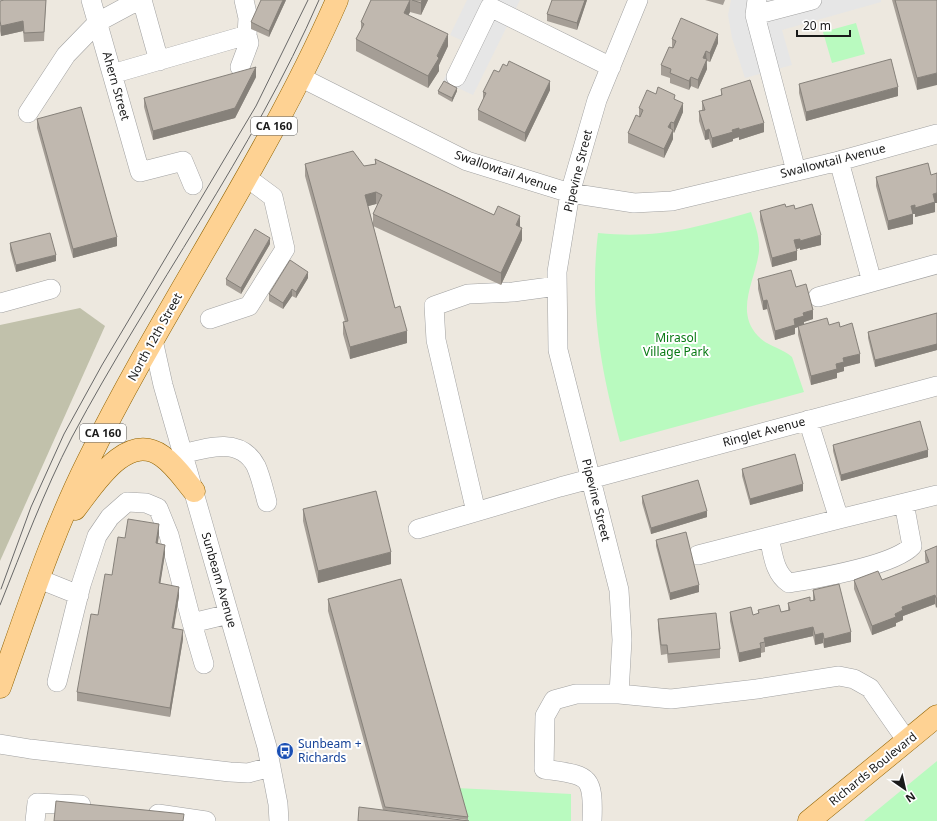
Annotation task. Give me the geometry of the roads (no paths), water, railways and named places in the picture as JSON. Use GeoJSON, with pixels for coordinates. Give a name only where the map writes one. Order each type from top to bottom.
{"type":"FeatureCollection","features":[{"type":"Feature","properties":{"kind":"main road","name":"North 12th Street"},"geometry":{"type":"LineString","coordinates":[[0,687],[39,579],[88,461],[153,340],[246,177],[300,77],[337,0]]}},
{"type":"Feature","properties":{"kind":"main road"},"geometry":{"type":"LineString","coordinates":[[59,529],[105,471],[130,452],[146,450],[163,457],[194,491]]}},
{"type":"Feature","properties":{"kind":"main road","name":"Richards Boulevard"},"geometry":{"type":"LineString","coordinates":[[809,821],[937,716]]}},
{"type":"Feature","properties":{"kind":"street","name":"Ahern Street"},"geometry":{"type":"LineString","coordinates":[[91,0],[140,172],[183,160],[193,185]]}},
{"type":"Feature","properties":{"kind":"street"},"geometry":{"type":"LineString","coordinates":[[28,113],[66,55],[98,22],[141,0],[159,61]]}},
{"type":"Feature","properties":{"kind":"street"},"geometry":{"type":"LineString","coordinates":[[240,67],[249,43],[247,35],[248,18],[244,0]]}},
{"type":"Feature","properties":{"kind":"street","name":"Pipevine Street"},"geometry":{"type":"LineString","coordinates":[[619,694],[622,640],[619,590],[592,478],[558,350],[557,272],[570,193],[597,100],[638,0]]}},
{"type":"Feature","properties":{"kind":"street"},"geometry":{"type":"LineString","coordinates":[[796,171],[756,7],[812,0]]}},
{"type":"Feature","properties":{"kind":"street"},"geometry":{"type":"LineString","coordinates":[[456,77],[492,4],[611,67]]}},
{"type":"Feature","properties":{"kind":"street"},"geometry":{"type":"LineString","coordinates":[[112,74],[247,35]]}},
{"type":"Feature","properties":{"kind":"street","name":"Swallowtail Avenue"},"geometry":{"type":"LineString","coordinates":[[300,77],[467,161],[570,193],[634,203],[672,201],[839,161],[937,134]]}},
{"type":"Feature","properties":{"kind":"street"},"geometry":{"type":"LineString","coordinates":[[839,161],[872,282]]}},
{"type":"Feature","properties":{"kind":"street"},"geometry":{"type":"LineString","coordinates":[[210,319],[249,306],[285,249],[273,197],[246,177]]}},
{"type":"Feature","properties":{"kind":"street"},"geometry":{"type":"LineString","coordinates":[[818,297],[937,264]]}},
{"type":"Feature","properties":{"kind":"street"},"geometry":{"type":"LineString","coordinates":[[476,512],[436,340],[434,306],[468,294],[513,292],[557,286]]}},
{"type":"Feature","properties":{"kind":"street"},"geometry":{"type":"LineString","coordinates":[[0,303],[51,289]]}},
{"type":"Feature","properties":{"kind":"street","name":"Sunbeam Avenue"},"geometry":{"type":"LineString","coordinates":[[153,340],[183,454],[267,747],[278,804],[279,821]]}},
{"type":"Feature","properties":{"kind":"street","name":"Ringlet Avenue"},"geometry":{"type":"LineString","coordinates":[[418,529],[592,478],[937,386]]}},
{"type":"Feature","properties":{"kind":"street"},"geometry":{"type":"LineString","coordinates":[[808,420],[839,519]]}},
{"type":"Feature","properties":{"kind":"street"},"geometry":{"type":"LineString","coordinates":[[183,454],[213,446],[231,446],[244,452],[255,466],[267,502]]}},
{"type":"Feature","properties":{"kind":"street"},"geometry":{"type":"LineString","coordinates":[[698,555],[937,495]]}},
{"type":"Feature","properties":{"kind":"street"},"geometry":{"type":"LineString","coordinates":[[57,682],[79,595],[97,536],[110,517],[127,502],[146,502],[158,508],[169,535],[204,664]]}},
{"type":"Feature","properties":{"kind":"street"},"geometry":{"type":"LineString","coordinates":[[769,537],[774,562],[781,578],[789,583],[829,576],[894,559],[905,553],[912,546],[904,503]]}},
{"type":"Feature","properties":{"kind":"street"},"geometry":{"type":"LineString","coordinates":[[39,579],[79,595]]}},
{"type":"Feature","properties":{"kind":"street"},"geometry":{"type":"LineString","coordinates":[[192,623],[229,614]]}},
{"type":"Feature","properties":{"kind":"street"},"geometry":{"type":"LineString","coordinates":[[592,821],[593,794],[588,782],[580,774],[544,769],[545,716],[554,700],[576,694],[619,694],[671,699],[757,689],[839,676],[854,679],[870,688],[907,741]]}},
{"type":"Feature","properties":{"kind":"street"},"geometry":{"type":"LineString","coordinates":[[0,744],[30,749],[248,774],[271,767]]}},
{"type":"Feature","properties":{"kind":"street"},"geometry":{"type":"LineString","coordinates":[[35,821],[37,803],[65,803],[96,807]]}},
{"type":"Feature","properties":{"kind":"street"},"geometry":{"type":"LineString","coordinates":[[142,812],[206,821]]}},
{"type":"Feature","properties":{"kind":"tram line"},"geometry":{"type":"LineString","coordinates":[[1,589],[31,507],[64,434],[102,365],[256,106],[308,0]]}},
{"type":"Feature","properties":{"kind":"tram line"},"geometry":{"type":"LineString","coordinates":[[0,605],[43,499],[72,437],[134,328],[232,167],[292,57],[319,0]]}},
{"type":"Feature","properties":{"kind":"place","name":"Sunbeam + Richards"},"geometry":{"type":"Point","coordinates":[285,751]}},
{"type":"Feature","properties":{"kind":"park label","name":"Mirasol Village Park"},"geometry":{"type":"Point","coordinates":[676,345]}}]}
